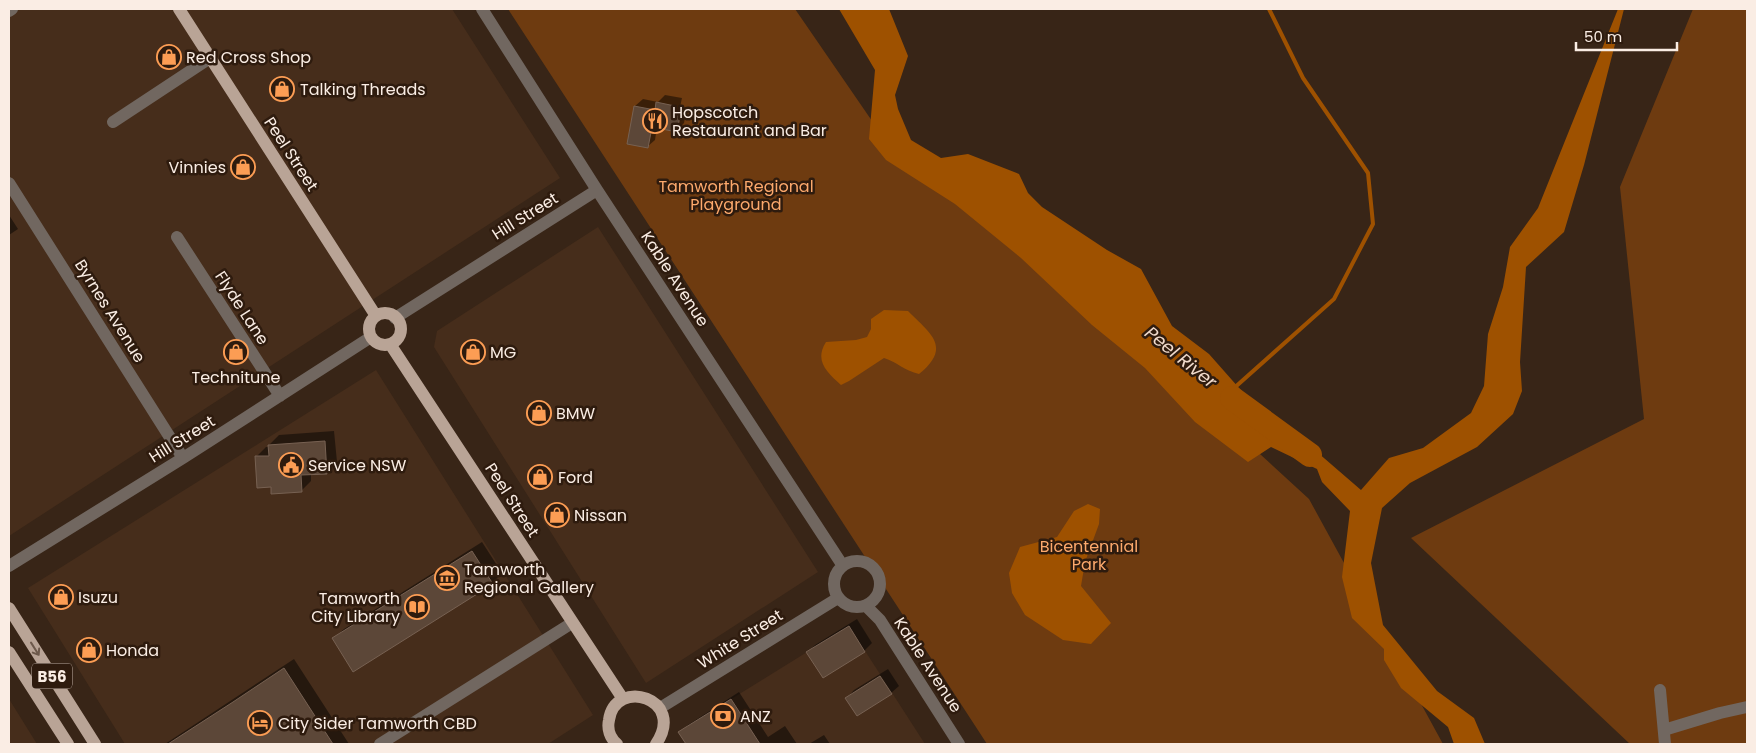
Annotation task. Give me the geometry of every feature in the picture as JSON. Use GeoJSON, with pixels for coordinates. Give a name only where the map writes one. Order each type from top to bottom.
{"type":"FeatureCollection","features":[{"type":"Feature","properties":{"kind":"main road","name":"Peel Street"},"geometry":{"type":"LineString","coordinates":[[179,9],[376,316]]}},
{"type":"Feature","properties":{"kind":"main road"},"geometry":{"type":"LineString","coordinates":[[388,313],[395,318],[400,327],[398,337],[390,344],[379,344],[371,337],[369,328],[372,319],[376,316],[388,313]]}},
{"type":"Feature","properties":{"kind":"main road","name":"Peel Street"},"geometry":{"type":"LineString","coordinates":[[390,344],[623,699]]}},
{"type":"Feature","properties":{"kind":"main road","name":"B56"},"geometry":{"type":"LineString","coordinates":[[9,608],[95,744]]}},
{"type":"Feature","properties":{"kind":"main road","name":"B56"},"geometry":{"type":"LineString","coordinates":[[9,652],[68,744]]}},
{"type":"Feature","properties":{"kind":"main road"},"geometry":{"type":"LineString","coordinates":[[613,743],[608,726],[609,715],[614,706],[623,699],[632,696],[650,700],[660,708],[664,719],[664,728],[656,744]]}},
{"type":"Feature","properties":{"kind":"street","name":"Kable Avenue"},"geometry":{"type":"LineString","coordinates":[[482,9],[597,190],[843,566]]}},
{"type":"Feature","properties":{"kind":"street"},"geometry":{"type":"LineString","coordinates":[[113,122],[210,58]]}},
{"type":"Feature","properties":{"kind":"street","name":"Byrnes Avenue"},"geometry":{"type":"LineString","coordinates":[[9,183],[183,458]]}},
{"type":"Feature","properties":{"kind":"street","name":"Hill Street"},"geometry":{"type":"LineString","coordinates":[[395,318],[597,190]]}},
{"type":"Feature","properties":{"kind":"street","name":"Flyde Lane"},"geometry":{"type":"LineString","coordinates":[[177,237],[280,396]]}},
{"type":"Feature","properties":{"kind":"street","name":"Hill Street"},"geometry":{"type":"LineString","coordinates":[[9,566],[183,458],[371,337]]}},
{"type":"Feature","properties":{"kind":"street"},"geometry":{"type":"LineString","coordinates":[[857,561],[865,563],[877,573],[880,588],[873,601],[866,606],[859,608],[851,607],[844,604],[838,598],[833,584],[834,577],[843,566],[857,561]]}},
{"type":"Feature","properties":{"kind":"street","name":"White Street"},"geometry":{"type":"LineString","coordinates":[[660,708],[838,598]]}},
{"type":"Feature","properties":{"kind":"street","name":"Kable Avenue"},"geometry":{"type":"LineString","coordinates":[[866,606],[880,620],[959,744]]}},
{"type":"Feature","properties":{"kind":"street"},"geometry":{"type":"LineString","coordinates":[[380,744],[572,623]]}},
{"type":"Feature","properties":{"kind":"street"},"geometry":{"type":"LineString","coordinates":[[1660,690],[1665,744]]}},
{"type":"Feature","properties":{"kind":"street"},"geometry":{"type":"LineString","coordinates":[[1664,730],[1747,707]]}},
{"type":"Feature","properties":{"kind":"shaded area"},"geometry":{"type":"Polygon","coordinates":[[[9,9],[452,9],[560,178],[9,536],[9,9]]]}},
{"type":"Feature","properties":{"kind":"shaded area"},"geometry":{"type":"Polygon","coordinates":[[[598,227],[818,572],[646,683],[434,347],[437,331],[598,227]]]}},
{"type":"Feature","properties":{"kind":"shaded area"},"geometry":{"type":"Polygon","coordinates":[[[376,370],[593,715],[548,744],[125,744],[28,588],[376,370]]]}},
{"type":"Feature","properties":{"kind":"shaded area"},"geometry":{"type":"Polygon","coordinates":[[[849,626],[925,744],[686,744],[678,732],[849,626]]]}},
{"type":"Feature","properties":{"kind":"shaded area"},"geometry":{"type":"Polygon","coordinates":[[[9,699],[37,744],[9,744],[9,699]]]}},
{"type":"Feature","properties":{"kind":"green space","name":"Bicentennial Park"},"geometry":{"type":"Polygon","coordinates":[[[508,9],[795,9],[892,150],[974,192],[1309,499],[1443,744],[987,744],[508,9]]]}},
{"type":"Feature","properties":{"kind":"green space"},"geometry":{"type":"Polygon","coordinates":[[[1693,9],[1747,9],[1747,744],[1630,744],[1411,538],[1644,419],[1620,187],[1693,9]]]}},
{"type":"Feature","properties":{"kind":"water"},"geometry":{"type":"Polygon","coordinates":[[[839,9],[889,9],[908,56],[895,95],[898,109],[911,140],[941,158],[968,154],[1019,174],[1028,193],[1042,207],[1107,250],[1141,269],[1172,326],[1209,354],[1247,397],[1268,438],[1289,436],[1317,452],[1361,490],[1389,458],[1423,448],[1471,413],[1484,386],[1488,334],[1503,287],[1510,247],[1538,208],[1618,9],[1624,9],[1584,165],[1564,232],[1526,267],[1520,362],[1522,391],[1513,414],[1477,447],[1410,483],[1382,508],[1371,563],[1383,625],[1437,691],[1474,718],[1485,744],[1454,744],[1448,727],[1401,688],[1384,660],[1384,649],[1352,618],[1342,577],[1350,511],[1322,482],[1317,469],[1271,447],[1248,462],[1195,422],[1145,368],[1092,325],[1021,258],[955,204],[886,160],[869,139],[875,70],[839,9]]]}},
{"type":"Feature","properties":{"kind":"water"},"geometry":{"type":"Polygon","coordinates":[[[884,310],[908,311],[930,334],[936,348],[934,356],[919,374],[884,358],[841,385],[827,371],[822,361],[821,355],[826,342],[856,340],[867,337],[871,329],[871,319],[884,310]]]}},
{"type":"Feature","properties":{"kind":"water"},"geometry":{"type":"Polygon","coordinates":[[[1088,504],[1100,509],[1099,524],[1085,562],[1081,586],[1111,623],[1091,644],[1063,640],[1025,615],[1012,593],[1009,573],[1020,547],[1057,537],[1074,511],[1088,504]]]}},
{"type":"Feature","properties":{"kind":"building","name":"Hopscotch Restaurant and Bar"},"geometry":{"type":"Polygon","coordinates":[[[656,102],[675,106],[673,114],[680,116],[677,132],[652,127],[648,148],[627,144],[634,106],[655,110],[656,102]]]}},
{"type":"Feature","properties":{"kind":"building","name":"Service NSW"},"geometry":{"type":"Polygon","coordinates":[[[325,441],[327,474],[301,475],[302,492],[271,494],[271,487],[257,488],[255,456],[269,456],[268,445],[325,441]]]}},
{"type":"Feature","properties":{"kind":"building"},"geometry":{"type":"Polygon","coordinates":[[[472,551],[493,584],[353,672],[332,638],[472,551]]]}},
{"type":"Feature","properties":{"kind":"building"},"geometry":{"type":"Polygon","coordinates":[[[849,626],[865,652],[823,678],[806,652],[849,626]]]}},
{"type":"Feature","properties":{"kind":"building","name":"City Sider Tamworth CBD"},"geometry":{"type":"Polygon","coordinates":[[[284,668],[333,744],[168,744],[233,702],[284,668]]]}},
{"type":"Feature","properties":{"kind":"building"},"geometry":{"type":"Polygon","coordinates":[[[880,676],[892,694],[857,716],[845,698],[880,676]]]}},
{"type":"Feature","properties":{"kind":"building","name":"ANZ"},"geometry":{"type":"Polygon","coordinates":[[[731,699],[760,744],[686,744],[678,732],[731,699]]]}},
{"type":"Feature","properties":{"kind":"waterway"},"geometry":{"type":"LineString","coordinates":[[1233,389],[1334,299],[1373,224],[1368,173],[1303,78],[1269,9]]}},
{"type":"Feature","properties":{"kind":"waterway","name":"Peel River"},"geometry":{"type":"LineString","coordinates":[[1232,398],[1310,455]]}},
{"type":"Feature","properties":{"kind":"place","name":"Red Cross Shop"},"geometry":{"type":"Point","coordinates":[169,57]}},
{"type":"Feature","properties":{"kind":"place","name":"Talking Threads"},"geometry":{"type":"Point","coordinates":[282,89]}},
{"type":"Feature","properties":{"kind":"place","name":"Hopscotch Restaurant and Bar"},"geometry":{"type":"Point","coordinates":[655,121]}},
{"type":"Feature","properties":{"kind":"place","name":"Vinnies"},"geometry":{"type":"Point","coordinates":[243,167]}},
{"type":"Feature","properties":{"kind":"place","name":"Technitune"},"geometry":{"type":"Point","coordinates":[236,352]}},
{"type":"Feature","properties":{"kind":"place","name":"MG"},"geometry":{"type":"Point","coordinates":[473,352]}},
{"type":"Feature","properties":{"kind":"place","name":"BMW"},"geometry":{"type":"Point","coordinates":[539,413]}},
{"type":"Feature","properties":{"kind":"place","name":"Service NSW"},"geometry":{"type":"Point","coordinates":[291,465]}},
{"type":"Feature","properties":{"kind":"place","name":"Ford"},"geometry":{"type":"Point","coordinates":[540,477]}},
{"type":"Feature","properties":{"kind":"place","name":"Nissan"},"geometry":{"type":"Point","coordinates":[557,515]}},
{"type":"Feature","properties":{"kind":"place","name":"Tamworth Regional Gallery"},"geometry":{"type":"Point","coordinates":[447,578]}},
{"type":"Feature","properties":{"kind":"place","name":"Isuzu"},"geometry":{"type":"Point","coordinates":[61,597]}},
{"type":"Feature","properties":{"kind":"place","name":"Tamworth City Library"},"geometry":{"type":"Point","coordinates":[417,607]}},
{"type":"Feature","properties":{"kind":"place","name":"Honda"},"geometry":{"type":"Point","coordinates":[89,650]}},
{"type":"Feature","properties":{"kind":"place","name":"ANZ"},"geometry":{"type":"Point","coordinates":[723,716]}},
{"type":"Feature","properties":{"kind":"place","name":"City Sider Tamworth CBD"},"geometry":{"type":"Point","coordinates":[260,723]}},
{"type":"Feature","properties":{"kind":"park label","name":"Tamworth Regional Playground"},"geometry":{"type":"Point","coordinates":[736,195]}}]}
